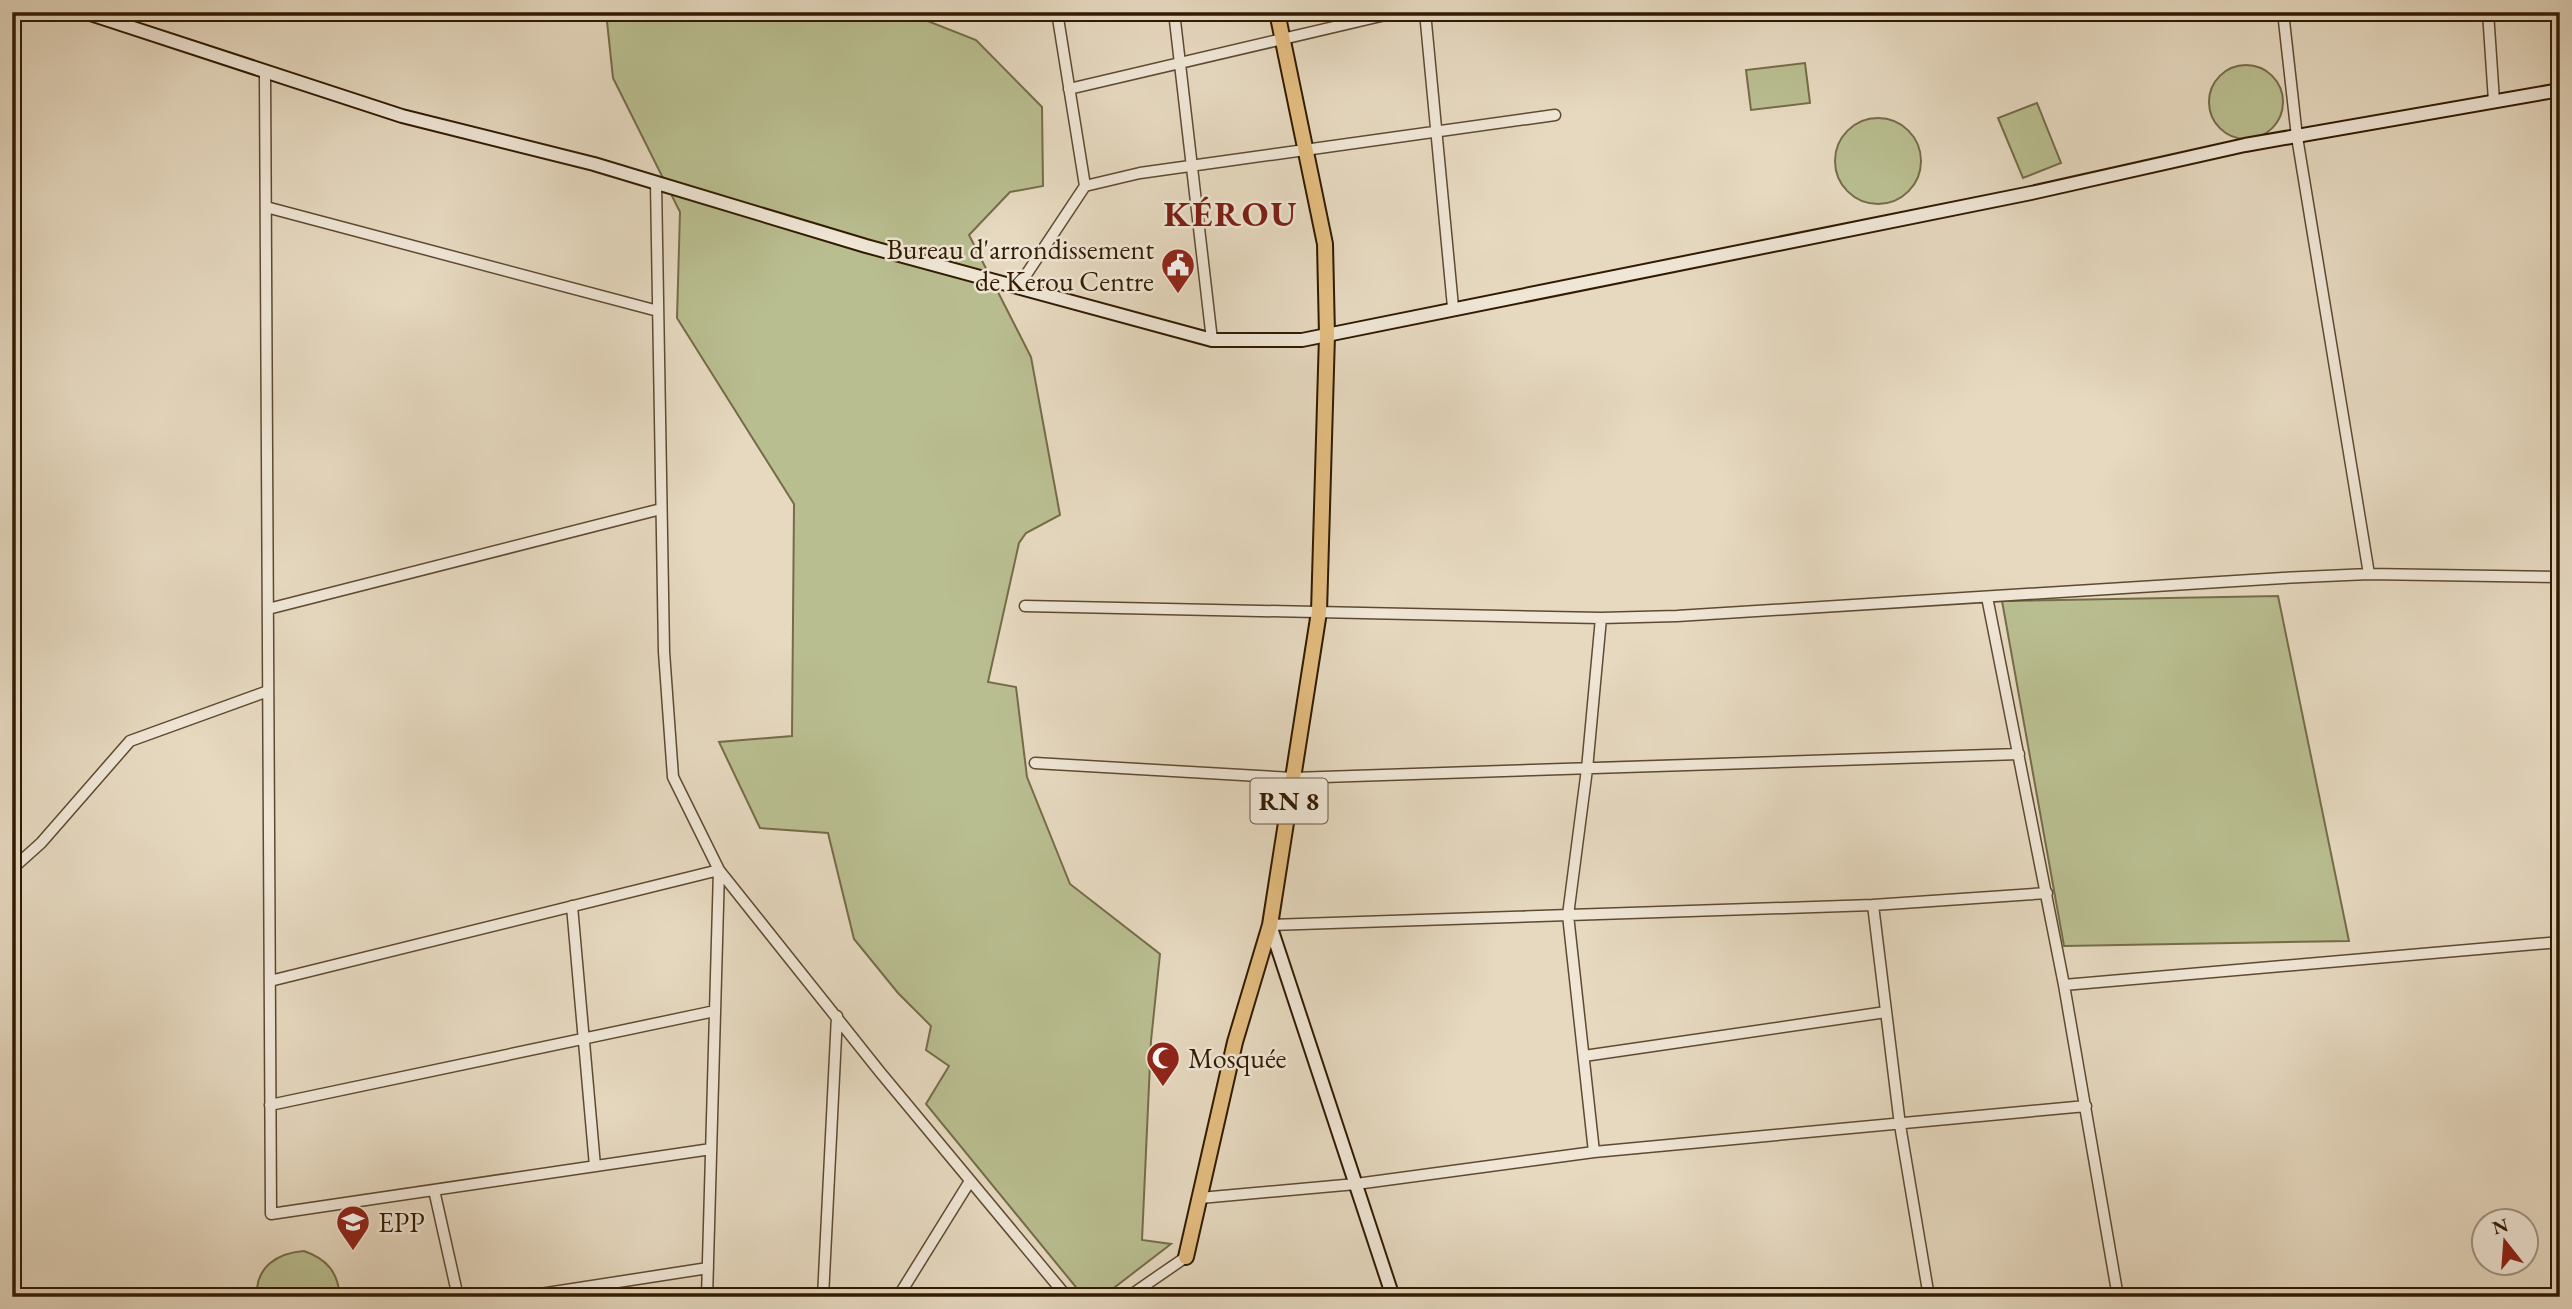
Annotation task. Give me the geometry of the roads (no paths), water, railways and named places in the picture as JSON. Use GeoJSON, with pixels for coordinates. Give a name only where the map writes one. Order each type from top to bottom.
{"type":"FeatureCollection","features":[{"type":"Feature","properties":{"kind":"main road","name":"RN 8"},"geometry":{"type":"LineString","coordinates":[[1186,1257],[1235,1042],[1270,925],[1319,612],[1327,335],[1325,244],[1278,12]]}},
{"type":"Feature","properties":{"kind":"street"},"geometry":{"type":"LineString","coordinates":[[84,12],[265,74],[402,116],[594,164],[1018,287],[1212,340],[1302,340],[1453,307],[2297,137],[2560,90]]}},
{"type":"Feature","properties":{"kind":"street"},"geometry":{"type":"LineString","coordinates":[[1018,287],[1085,186],[1057,12]]}},
{"type":"Feature","properties":{"kind":"street"},"geometry":{"type":"LineString","coordinates":[[1174,12],[1212,340]]}},
{"type":"Feature","properties":{"kind":"street"},"geometry":{"type":"LineString","coordinates":[[1069,89],[1398,12]]}},
{"type":"Feature","properties":{"kind":"street"},"geometry":{"type":"LineString","coordinates":[[1425,12],[1453,307]]}},
{"type":"Feature","properties":{"kind":"street"},"geometry":{"type":"LineString","coordinates":[[2283,12],[2297,137],[2369,575]]}},
{"type":"Feature","properties":{"kind":"street"},"geometry":{"type":"LineString","coordinates":[[2488,12],[2494,101]]}},
{"type":"Feature","properties":{"kind":"street"},"geometry":{"type":"LineString","coordinates":[[265,74],[271,1214],[711,1149]]}},
{"type":"Feature","properties":{"kind":"street"},"geometry":{"type":"LineString","coordinates":[[1085,186],[1192,166],[1555,116]]}},
{"type":"Feature","properties":{"kind":"street"},"geometry":{"type":"LineString","coordinates":[[656,183],[664,652],[673,777],[719,870],[1067,1297]]}},
{"type":"Feature","properties":{"kind":"street"},"geometry":{"type":"LineString","coordinates":[[266,207],[658,311]]}},
{"type":"Feature","properties":{"kind":"street"},"geometry":{"type":"LineString","coordinates":[[268,609],[661,509]]}},
{"type":"Feature","properties":{"kind":"street"},"geometry":{"type":"LineString","coordinates":[[1025,606],[1601,618],[2369,575],[2560,577]]}},
{"type":"Feature","properties":{"kind":"street"},"geometry":{"type":"LineString","coordinates":[[1987,597],[2047,893],[2119,1297]]}},
{"type":"Feature","properties":{"kind":"street"},"geometry":{"type":"LineString","coordinates":[[1594,1152],[1568,915],[1587,768],[1601,618]]}},
{"type":"Feature","properties":{"kind":"street"},"geometry":{"type":"LineString","coordinates":[[12,869],[41,843],[130,741],[268,691]]}},
{"type":"Feature","properties":{"kind":"street"},"geometry":{"type":"LineString","coordinates":[[1035,763],[1293,778],[2019,754]]}},
{"type":"Feature","properties":{"kind":"street"},"geometry":{"type":"LineString","coordinates":[[270,981],[719,870]]}},
{"type":"Feature","properties":{"kind":"street"},"geometry":{"type":"LineString","coordinates":[[707,1297],[719,870]]}},
{"type":"Feature","properties":{"kind":"street"},"geometry":{"type":"LineString","coordinates":[[1393,1297],[1270,925],[1873,905],[2047,893]]}},
{"type":"Feature","properties":{"kind":"street"},"geometry":{"type":"LineString","coordinates":[[1873,905],[1900,1125],[1929,1297]]}},
{"type":"Feature","properties":{"kind":"street"},"geometry":{"type":"LineString","coordinates":[[572,906],[595,1167]]}},
{"type":"Feature","properties":{"kind":"street"},"geometry":{"type":"LineString","coordinates":[[2064,985],[2560,942]]}},
{"type":"Feature","properties":{"kind":"street"},"geometry":{"type":"LineString","coordinates":[[270,1105],[715,1011]]}},
{"type":"Feature","properties":{"kind":"street"},"geometry":{"type":"LineString","coordinates":[[1584,1056],[1886,1012]]}},
{"type":"Feature","properties":{"kind":"street"},"geometry":{"type":"LineString","coordinates":[[822,1297],[836,1016]]}},
{"type":"Feature","properties":{"kind":"street"},"geometry":{"type":"LineString","coordinates":[[1200,1198],[1356,1184],[1594,1152],[1900,1125],[2086,1105]]}},
{"type":"Feature","properties":{"kind":"street"},"geometry":{"type":"LineString","coordinates":[[898,1297],[970,1181]]}},
{"type":"Feature","properties":{"kind":"street"},"geometry":{"type":"LineString","coordinates":[[433,1190],[458,1297]]}},
{"type":"Feature","properties":{"kind":"street"},"geometry":{"type":"LineString","coordinates":[[1128,1297],[1186,1257]]}},
{"type":"Feature","properties":{"kind":"street"},"geometry":{"type":"LineString","coordinates":[[521,1297],[708,1268]]}},
{"type":"Feature","properties":{"kind":"place","name":"Bureau d'arrondissement de Kerou Centre"},"geometry":{"type":"Point","coordinates":[1178,295]}},
{"type":"Feature","properties":{"kind":"place","name":"Mosquée"},"geometry":{"type":"Point","coordinates":[1163,1088]}},
{"type":"Feature","properties":{"kind":"place","name":"EPP"},"geometry":{"type":"Point","coordinates":[353,1252]}},
{"type":"Feature","properties":{"kind":"district","name":"KÉROU"},"geometry":{"type":"Point","coordinates":[1231,214]}}]}
